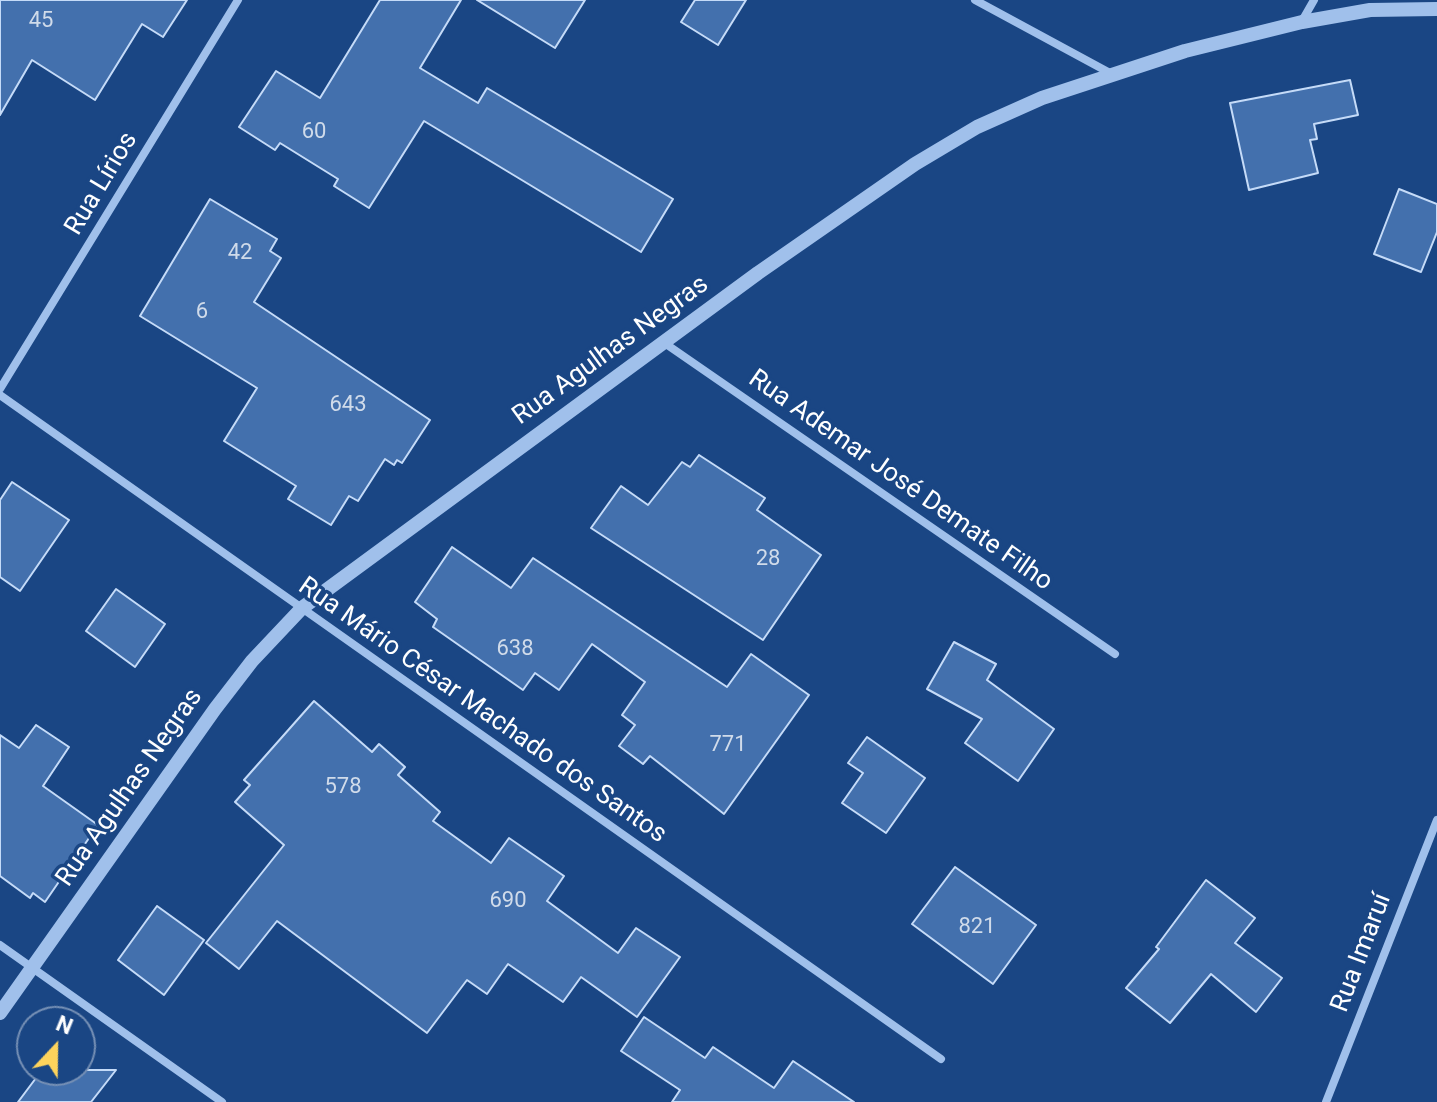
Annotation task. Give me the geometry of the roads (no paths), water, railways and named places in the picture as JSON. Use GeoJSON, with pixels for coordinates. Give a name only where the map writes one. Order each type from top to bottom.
{"type":"FeatureCollection","features":[{"type":"Feature","properties":{"kind":"street","name":"Rua Lírios"},"geometry":{"type":"LineString","coordinates":[[0,389],[238,0]]}},
{"type":"Feature","properties":{"kind":"street"},"geometry":{"type":"LineString","coordinates":[[975,0],[1110,73]]}},
{"type":"Feature","properties":{"kind":"street"},"geometry":{"type":"LineString","coordinates":[[1302,22],[1314,0]]}},
{"type":"Feature","properties":{"kind":"street","name":"Rua Agulhas Negras"},"geometry":{"type":"LineString","coordinates":[[0,1013],[215,709],[252,661],[302,608],[663,342],[915,164],[990,121],[1110,73],[1302,22],[1370,10],[1437,9]]}},
{"type":"Feature","properties":{"kind":"street","name":"Rua Ademar José Demate Filho"},"geometry":{"type":"LineString","coordinates":[[663,342],[1115,654]]}},
{"type":"Feature","properties":{"kind":"street","name":"Rua Mário César Machado dos Santos"},"geometry":{"type":"LineString","coordinates":[[0,395],[941,1059]]}},
{"type":"Feature","properties":{"kind":"street","name":"Rua Imaruí"},"geometry":{"type":"LineString","coordinates":[[1326,1102],[1437,820]]}},
{"type":"Feature","properties":{"kind":"street"},"geometry":{"type":"LineString","coordinates":[[0,945],[222,1102]]}}]}
